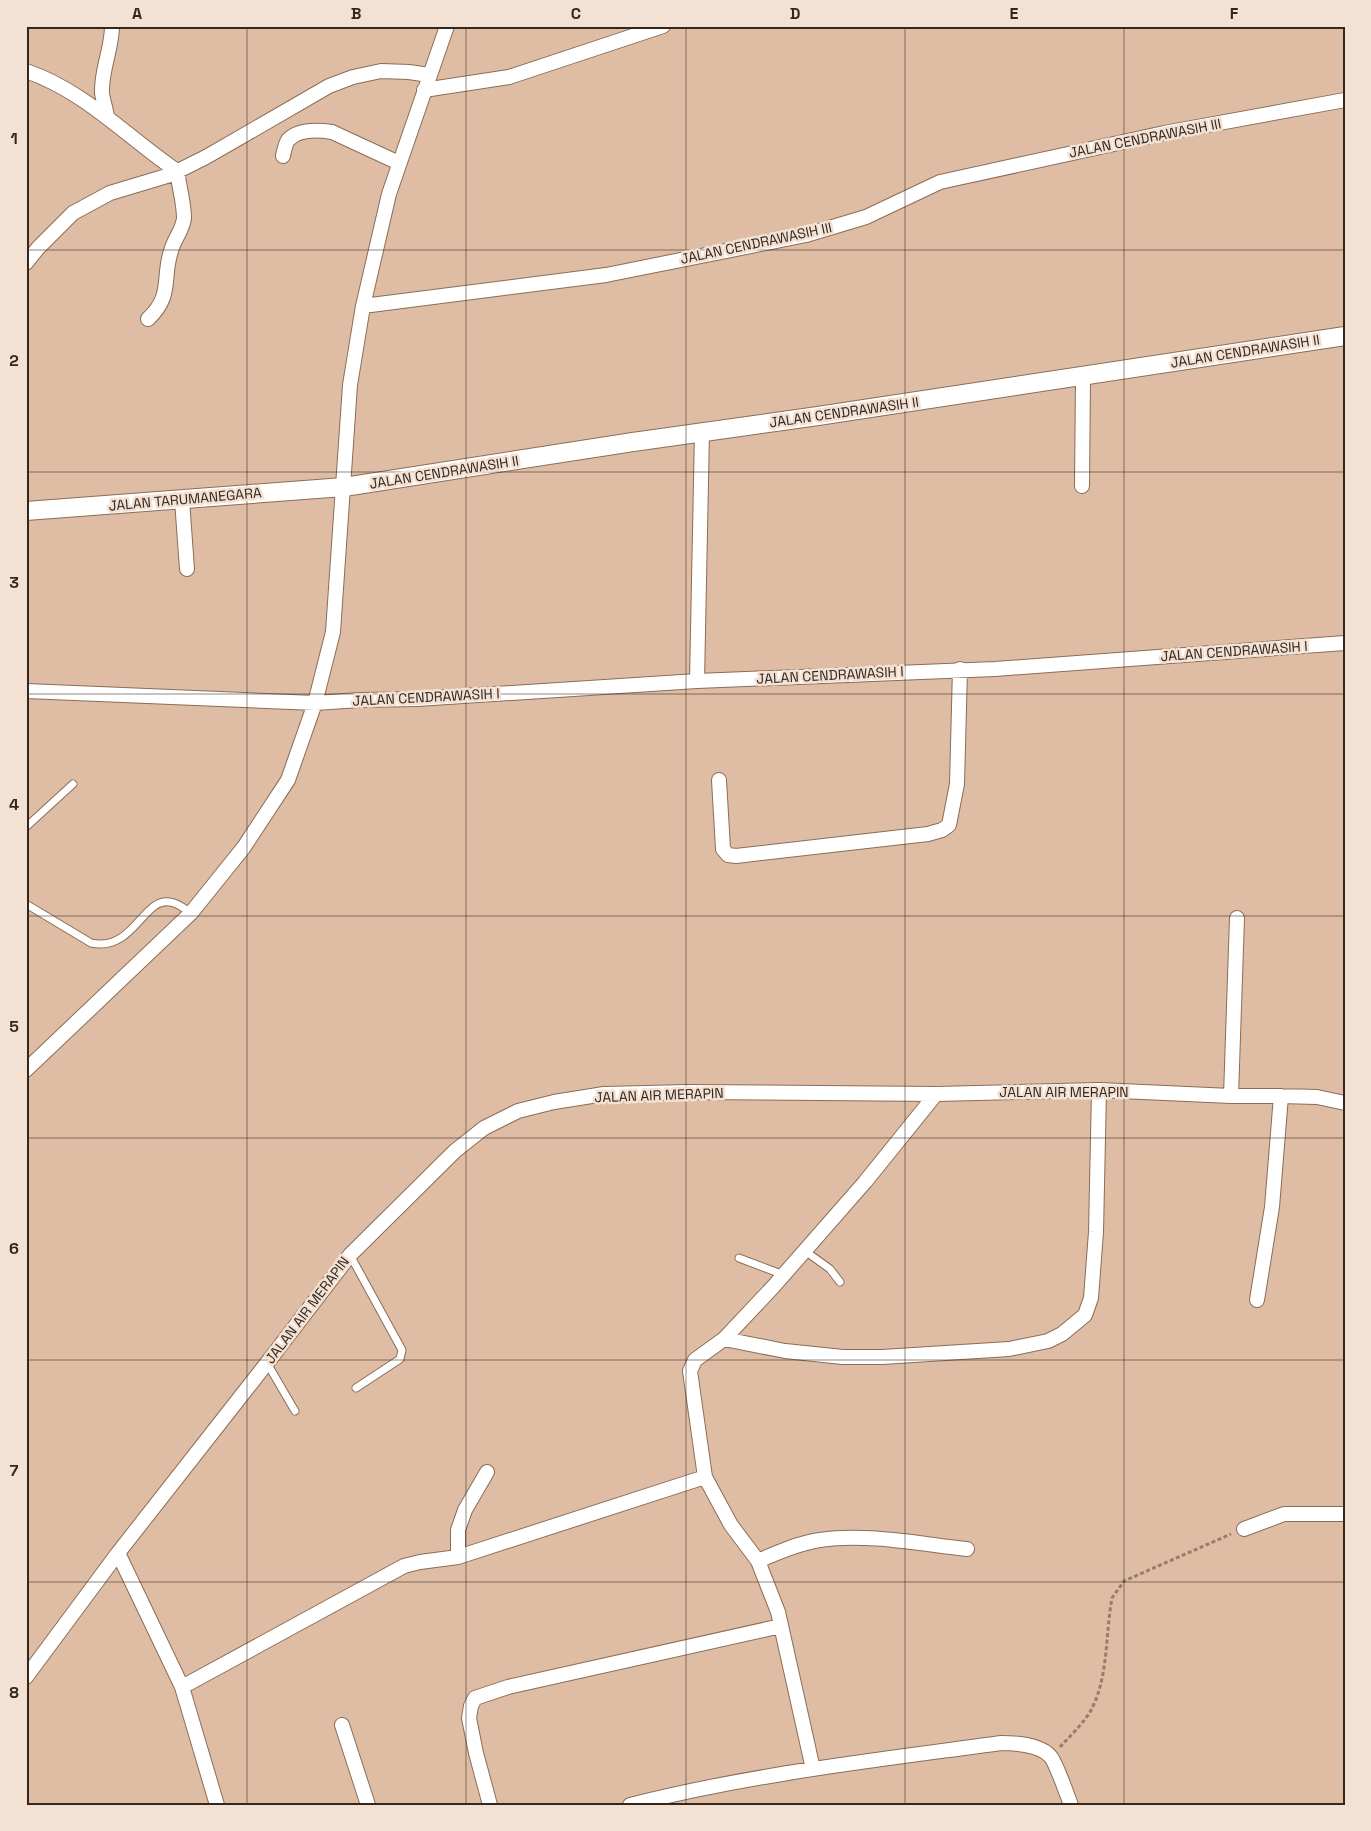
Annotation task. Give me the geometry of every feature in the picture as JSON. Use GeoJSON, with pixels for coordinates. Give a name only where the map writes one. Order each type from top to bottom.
{"type":"FeatureCollection","features":[{"type":"Feature","properties":{"kind":"street"},"geometry":{"type":"LineString","coordinates":[[107,117],[102,94],[103,75],[112,36],[112,26]]}},
{"type":"Feature","properties":{"kind":"street"},"geometry":{"type":"LineString","coordinates":[[26,1070],[191,913],[244,847],[288,780],[315,703],[333,632],[350,386],[363,306],[389,194],[447,26]]}},
{"type":"Feature","properties":{"kind":"street"},"geometry":{"type":"LineString","coordinates":[[424,90],[509,77],[663,26]]}},
{"type":"Feature","properties":{"kind":"street"},"geometry":{"type":"LineString","coordinates":[[26,71],[70,92],[107,117],[154,156],[177,171],[184,218],[171,251],[161,306],[148,319]]}},
{"type":"Feature","properties":{"kind":"street"},"geometry":{"type":"LineString","coordinates":[[26,263],[38,248],[73,213],[110,193],[170,175],[222,148],[328,86],[353,77],[381,71],[430,75]]}},
{"type":"Feature","properties":{"kind":"street","name":"JALAN CENDRAWASIH III"},"geometry":{"type":"LineString","coordinates":[[363,306],[606,275],[806,235],[866,217],[940,182],[1164,133],[1345,100]]}},
{"type":"Feature","properties":{"kind":"street"},"geometry":{"type":"LineString","coordinates":[[283,156],[286,145],[291,138],[308,132],[324,131],[332,132],[400,163]]}},
{"type":"Feature","properties":{"kind":"street","name":"JALAN CENDRAWASIH II"},"geometry":{"type":"LineString","coordinates":[[344,487],[1345,336]]}},
{"type":"Feature","properties":{"kind":"street"},"geometry":{"type":"LineString","coordinates":[[1082,486],[1083,376]]}},
{"type":"Feature","properties":{"kind":"street"},"geometry":{"type":"LineString","coordinates":[[697,681],[702,432]]}},
{"type":"Feature","properties":{"kind":"street","name":"JALAN TARUMANEGARA"},"geometry":{"type":"LineString","coordinates":[[26,512],[344,487]]}},
{"type":"Feature","properties":{"kind":"street"},"geometry":{"type":"LineString","coordinates":[[182,500],[187,569]]}},
{"type":"Feature","properties":{"kind":"street","name":"JALAN CENDRAWASIH I"},"geometry":{"type":"LineString","coordinates":[[26,691],[315,703],[417,699],[697,681],[995,669],[1345,643]]}},
{"type":"Feature","properties":{"kind":"street"},"geometry":{"type":"LineString","coordinates":[[719,780],[723,850],[728,855],[736,856],[928,834],[942,830],[949,825],[957,784],[960,669]]}},
{"type":"Feature","properties":{"kind":"street"},"geometry":{"type":"LineString","coordinates":[[1231,1096],[1237,918]]}},
{"type":"Feature","properties":{"kind":"street"},"geometry":{"type":"LineString","coordinates":[[724,1339],[785,1351],[843,1357],[882,1357],[1009,1349],[1048,1341],[1062,1334],[1085,1315],[1091,1298],[1096,1232],[1099,1090]]}},
{"type":"Feature","properties":{"kind":"street","name":"JALAN AIR MERAPIN"},"geometry":{"type":"LineString","coordinates":[[26,1677],[118,1553],[350,1255],[454,1151],[484,1128],[518,1111],[554,1102],[604,1094],[687,1092],[936,1094],[1099,1090],[1231,1096],[1281,1096],[1317,1098],[1345,1103]]}},
{"type":"Feature","properties":{"kind":"street"},"geometry":{"type":"LineString","coordinates":[[814,1769],[778,1612],[758,1561],[731,1525],[705,1477],[690,1371],[695,1360],[724,1339],[784,1275],[865,1182],[936,1094]]}},
{"type":"Feature","properties":{"kind":"street"},"geometry":{"type":"LineString","coordinates":[[1257,1300],[1272,1207],[1281,1096]]}},
{"type":"Feature","properties":{"kind":"street"},"geometry":{"type":"LineString","coordinates":[[458,1556],[458,1530],[465,1510],[487,1472]]}},
{"type":"Feature","properties":{"kind":"street"},"geometry":{"type":"LineString","coordinates":[[182,1687],[404,1566],[458,1556],[705,1477]]}},
{"type":"Feature","properties":{"kind":"street"},"geometry":{"type":"LineString","coordinates":[[1244,1529],[1284,1514],[1345,1514]]}},
{"type":"Feature","properties":{"kind":"street"},"geometry":{"type":"LineString","coordinates":[[758,1561],[795,1546],[819,1540],[847,1537],[967,1549]]}},
{"type":"Feature","properties":{"kind":"street"},"geometry":{"type":"LineString","coordinates":[[118,1553],[182,1687],[217,1805]]}},
{"type":"Feature","properties":{"kind":"street"},"geometry":{"type":"LineString","coordinates":[[490,1805],[469,1718],[471,1706],[475,1698],[508,1687],[781,1626]]}},
{"type":"Feature","properties":{"kind":"street"},"geometry":{"type":"LineString","coordinates":[[342,1725],[368,1805]]}},
{"type":"Feature","properties":{"kind":"street"},"geometry":{"type":"LineString","coordinates":[[630,1805],[728,1784],[814,1769],[1001,1743],[1018,1743],[1034,1748],[1051,1757],[1070,1805]]}},
{"type":"Feature","properties":{"kind":"lane"},"geometry":{"type":"LineString","coordinates":[[26,827],[72,784]]}},
{"type":"Feature","properties":{"kind":"lane"},"geometry":{"type":"LineString","coordinates":[[26,904],[91,943],[100,945],[125,937],[152,909],[163,902],[176,903],[191,913]]}},
{"type":"Feature","properties":{"kind":"lane"},"geometry":{"type":"LineString","coordinates":[[805,1251],[830,1270],[840,1282]]}},
{"type":"Feature","properties":{"kind":"lane"},"geometry":{"type":"LineString","coordinates":[[350,1255],[402,1350],[400,1358],[356,1388]]}},
{"type":"Feature","properties":{"kind":"lane"},"geometry":{"type":"LineString","coordinates":[[739,1258],[784,1275]]}},
{"type":"Feature","properties":{"kind":"lane"},"geometry":{"type":"LineString","coordinates":[[267,1363],[295,1410]]}},
{"type":"Feature","properties":{"kind":"path"},"geometry":{"type":"LineString","coordinates":[[1051,1757],[1089,1713],[1098,1694],[1103,1672],[1112,1598],[1117,1589],[1124,1581],[1244,1529]]}}]}
